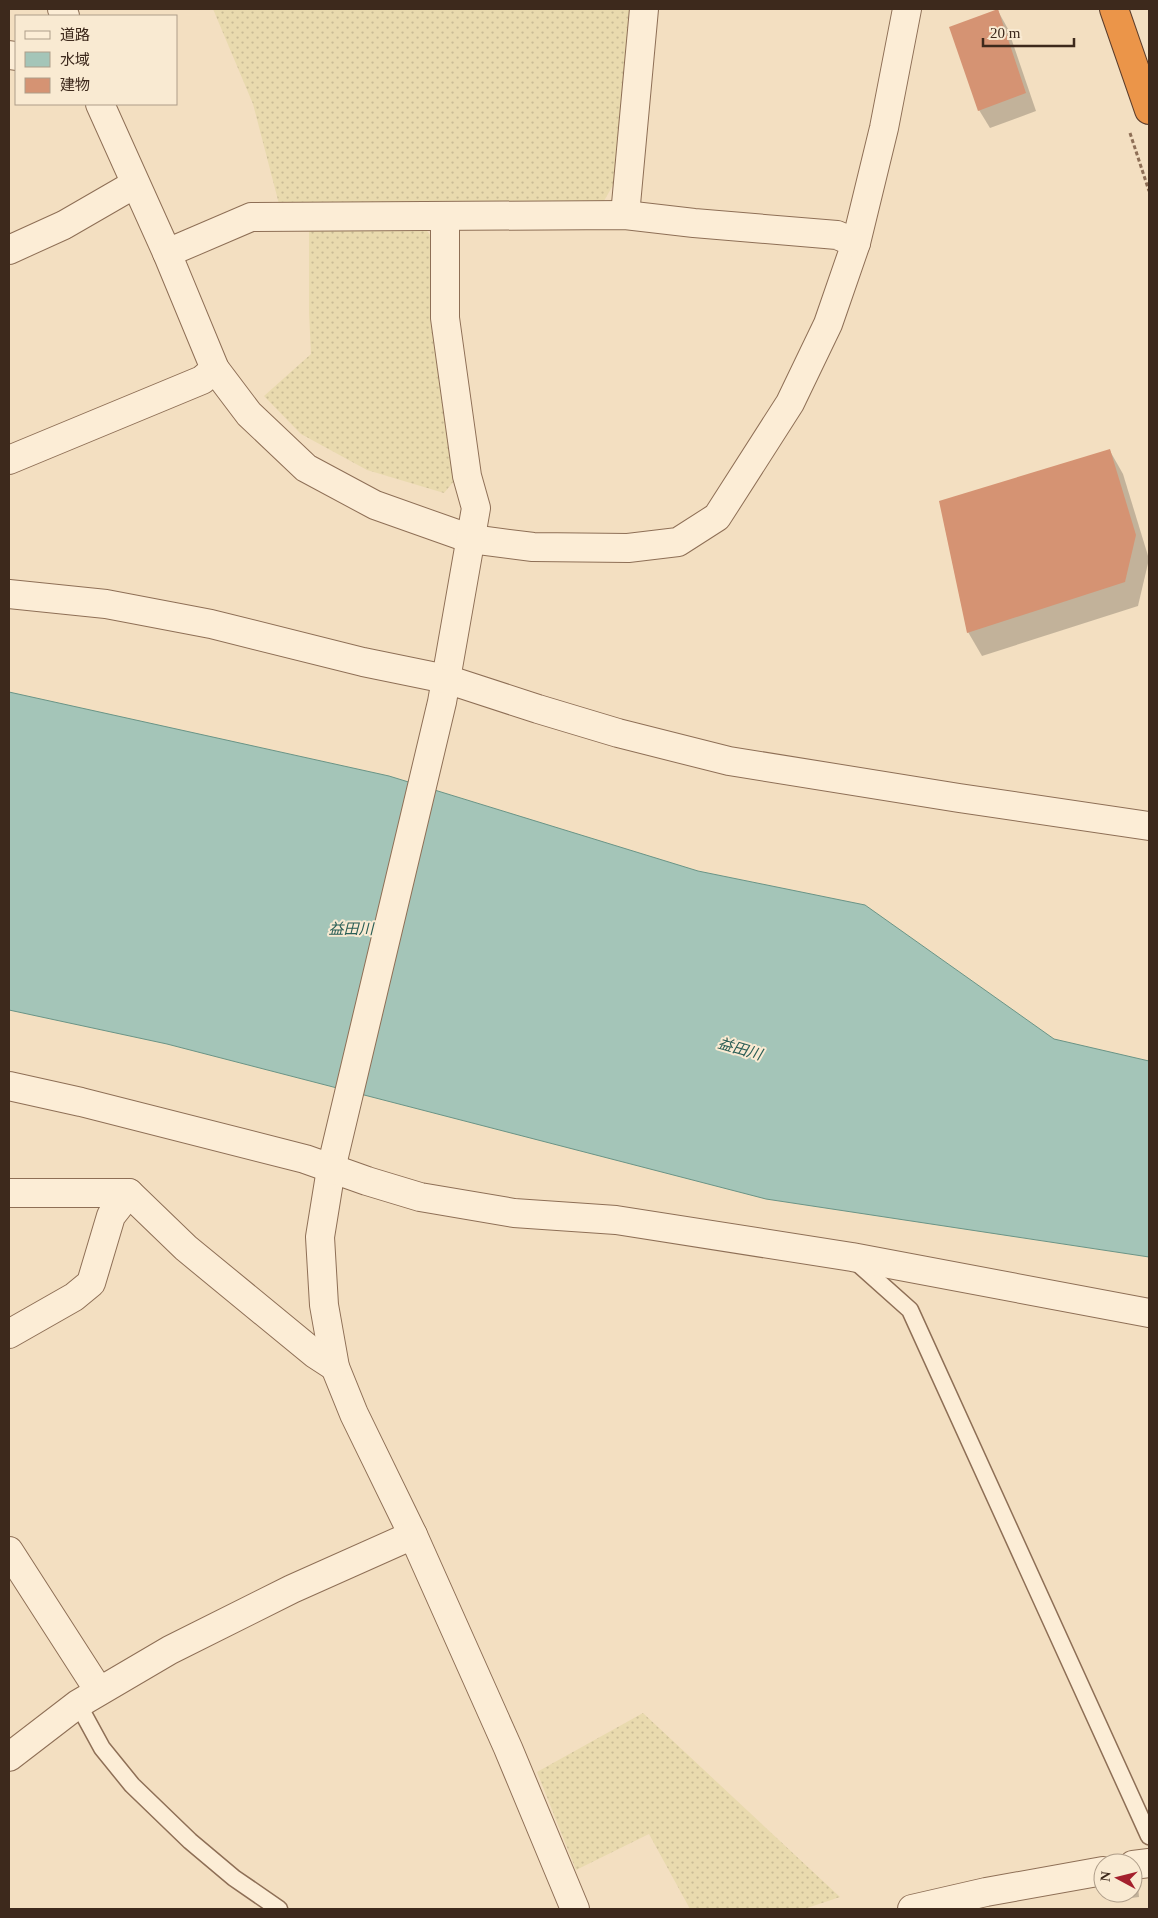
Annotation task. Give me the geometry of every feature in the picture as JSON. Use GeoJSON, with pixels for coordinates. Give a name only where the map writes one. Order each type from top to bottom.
{"type":"FeatureCollection","features":[{"type":"Feature","properties":{"kind":"highway"},"geometry":{"type":"LineString","coordinates":[[1114,9],[1149,110]]}},
{"type":"Feature","properties":{"kind":"street"},"geometry":{"type":"LineString","coordinates":[[626,215],[644,9]]}},
{"type":"Feature","properties":{"kind":"street"},"geometry":{"type":"LineString","coordinates":[[100,105],[167,254],[215,369],[249,414],[306,468],[375,505],[471,539],[533,547],[628,548],[678,542],[717,517],[790,402],[828,324],[856,243],[884,128],[907,9]]}},
{"type":"Feature","properties":{"kind":"street"},"geometry":{"type":"LineString","coordinates":[[9,250],[64,225],[135,184]]}},
{"type":"Feature","properties":{"kind":"street"},"geometry":{"type":"LineString","coordinates":[[167,254],[251,217],[626,215],[694,223],[837,235],[856,243]]}},
{"type":"Feature","properties":{"kind":"street"},"geometry":{"type":"LineString","coordinates":[[445,216],[445,318],[467,476],[476,508],[444,690],[335,1157],[320,1237],[324,1305],[335,1367],[354,1414],[413,1535],[508,1748],[574,1909]]}},
{"type":"Feature","properties":{"kind":"street"},"geometry":{"type":"LineString","coordinates":[[9,460],[202,380],[215,369]]}},
{"type":"Feature","properties":{"kind":"street"},"geometry":{"type":"LineString","coordinates":[[9,594],[106,604],[212,624],[363,662],[444,690],[538,709],[618,733],[729,761],[1149,826]]}},
{"type":"Feature","properties":{"kind":"street"},"geometry":{"type":"LineString","coordinates":[[16,1090],[305,1159],[335,1157],[420,1197],[514,1213],[616,1220],[852,1257],[1149,1313]]}},
{"type":"Feature","properties":{"kind":"street"},"geometry":{"type":"LineString","coordinates":[[9,1193],[129,1193],[186,1248],[315,1354],[335,1367]]}},
{"type":"Feature","properties":{"kind":"street"},"geometry":{"type":"LineString","coordinates":[[9,1334],[74,1297],[91,1282],[111,1216],[129,1193]]}},
{"type":"Feature","properties":{"kind":"street"},"geometry":{"type":"LineString","coordinates":[[9,1757],[88,1697],[179,1646],[292,1589],[413,1535]]}},
{"type":"Feature","properties":{"kind":"street"},"geometry":{"type":"LineString","coordinates":[[9,1551],[88,1697]]}},
{"type":"Feature","properties":{"kind":"street"},"geometry":{"type":"LineString","coordinates":[[912,1909],[986,1892],[1093,1873]]}},
{"type":"Feature","properties":{"kind":"lane"},"geometry":{"type":"LineString","coordinates":[[852,1257],[910,1310],[1149,1836]]}},
{"type":"Feature","properties":{"kind":"lane"},"geometry":{"type":"LineString","coordinates":[[88,1697],[102,1748],[132,1785],[190,1841],[234,1878],[279,1909]]}},
{"type":"Feature","properties":{"kind":"shaded area"},"geometry":{"type":"Polygon","coordinates":[[[213,9],[631,9],[613,185],[604,201],[279,204],[253,104],[213,9]]]}},
{"type":"Feature","properties":{"kind":"shaded area"},"geometry":{"type":"Polygon","coordinates":[[[309,230],[427,231],[433,239],[459,475],[444,493],[367,470],[301,434],[264,396],[311,354],[309,230]]]}},
{"type":"Feature","properties":{"kind":"shaded area"},"geometry":{"type":"Polygon","coordinates":[[[643,1713],[840,1897],[804,1909],[690,1909],[649,1834],[576,1870],[537,1772],[643,1713]]]}},
{"type":"Feature","properties":{"kind":"water","name":"益田川"},"geometry":{"type":"Polygon","coordinates":[[[9,692],[389,776],[698,871],[865,905],[1054,1039],[1149,1061],[1149,1257],[766,1199],[167,1044],[9,1010],[9,692]]]}},
{"type":"Feature","properties":{"kind":"building"},"geometry":{"type":"Polygon","coordinates":[[[998,9],[1026,93],[978,111],[949,27],[998,9]]]}},
{"type":"Feature","properties":{"kind":"building"},"geometry":{"type":"Polygon","coordinates":[[[1110,449],[1136,535],[1125,582],[967,633],[939,501],[1110,449]]]}}]}
